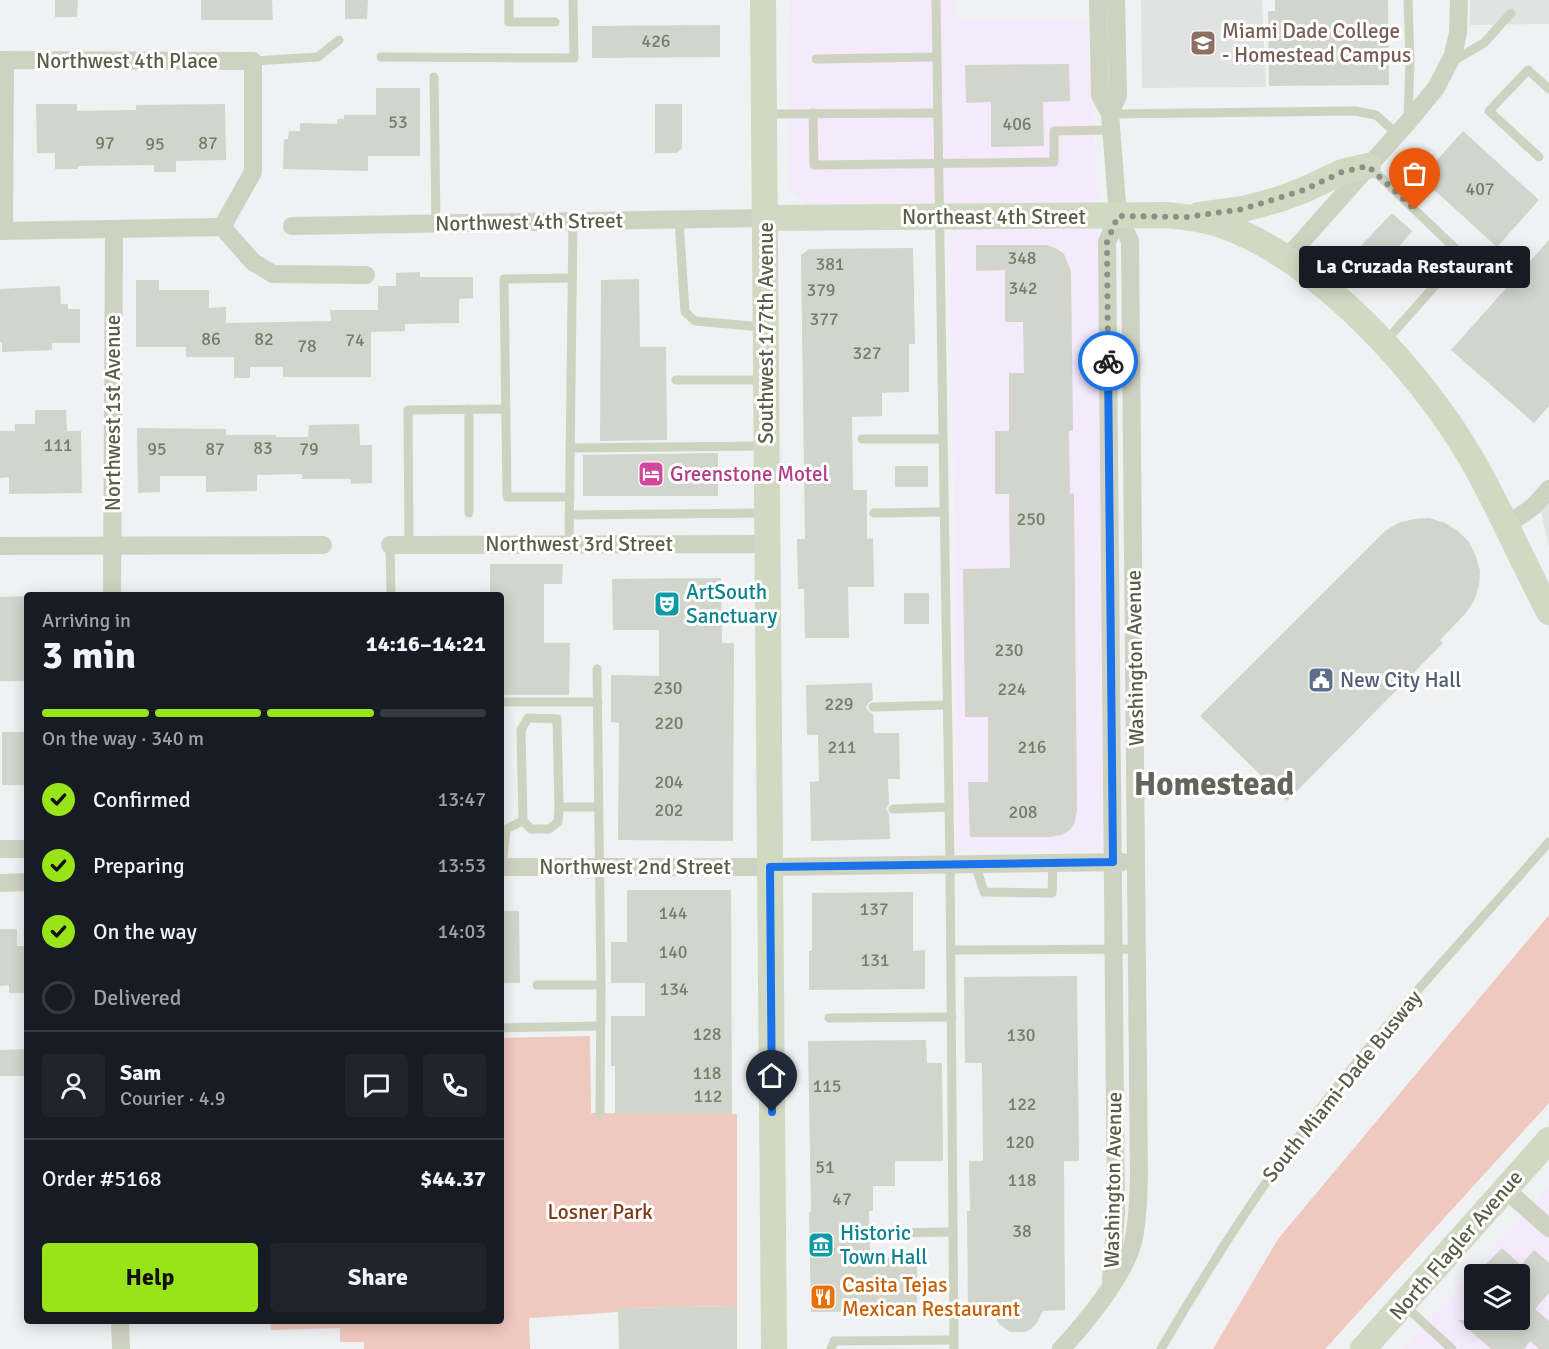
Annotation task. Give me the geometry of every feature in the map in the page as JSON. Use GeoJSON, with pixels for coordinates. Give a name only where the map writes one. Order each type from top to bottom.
{"type":"FeatureCollection","features":[{"type":"Feature","properties":{"kind":"street","name":"Southwest 177th Avenue"},"geometry":{"type":"LineString","coordinates":[[763,0],[774,1349]]}},
{"type":"Feature","properties":{"kind":"street","name":"Washington Avenue"},"geometry":{"type":"LineString","coordinates":[[1098,0],[1100,95],[1111,122],[1118,216],[1130,241],[1131,251],[1137,862],[1137,1213],[1132,1243],[1111,1285]]}},
{"type":"Feature","properties":{"kind":"street","name":"Washington Avenue"},"geometry":{"type":"LineString","coordinates":[[1111,122],[1118,95],[1116,0]]}},
{"type":"Feature","properties":{"kind":"street"},"geometry":{"type":"LineString","coordinates":[[1286,259],[1436,88],[1450,63],[1458,33],[1459,0]]}},
{"type":"Feature","properties":{"kind":"street"},"geometry":{"type":"LineString","coordinates":[[2,60],[2,231],[222,227]]}},
{"type":"Feature","properties":{"kind":"street","name":"Northwest 4th Place"},"geometry":{"type":"LineString","coordinates":[[2,60],[253,61]]}},
{"type":"Feature","properties":{"kind":"street"},"geometry":{"type":"LineString","coordinates":[[222,227],[253,172],[253,61]]}},
{"type":"Feature","properties":{"kind":"street"},"geometry":{"type":"LineString","coordinates":[[1187,217],[1258,205],[1304,190],[1342,172],[1368,166]]}},
{"type":"Feature","properties":{"kind":"street","name":"Washington Avenue"},"geometry":{"type":"LineString","coordinates":[[1111,1285],[1116,1213],[1107,242],[1118,216]]}},
{"type":"Feature","properties":{"kind":"street","name":"Northeast 4th Street"},"geometry":{"type":"LineString","coordinates":[[765,218],[1187,217],[1225,226],[1256,240],[1331,293],[1384,342],[1415,377],[1447,419],[1472,459],[1549,612]]}},
{"type":"Feature","properties":{"kind":"street","name":"Northwest 4th Street"},"geometry":{"type":"LineString","coordinates":[[292,226],[765,218]]}},
{"type":"Feature","properties":{"kind":"street"},"geometry":{"type":"LineString","coordinates":[[222,227],[253,262],[273,274],[366,275]]}},
{"type":"Feature","properties":{"kind":"street","name":"Northwest 1st Avenue"},"geometry":{"type":"LineString","coordinates":[[112,592],[114,230]]}},
{"type":"Feature","properties":{"kind":"street"},"geometry":{"type":"LineString","coordinates":[[1506,526],[1534,506],[1549,489]]}},
{"type":"Feature","properties":{"kind":"street","name":"Northwest 3rd Street"},"geometry":{"type":"LineString","coordinates":[[400,545],[767,544]]}},
{"type":"Feature","properties":{"kind":"street"},"geometry":{"type":"LineString","coordinates":[[0,546],[323,545]]}},
{"type":"Feature","properties":{"kind":"street"},"geometry":{"type":"LineString","coordinates":[[0,849],[24,849]]}},
{"type":"Feature","properties":{"kind":"street","name":"Northwest 2nd Street"},"geometry":{"type":"LineString","coordinates":[[504,867],[770,867],[1137,862]]}},
{"type":"Feature","properties":{"kind":"street"},"geometry":{"type":"LineString","coordinates":[[0,883],[24,882]]}},
{"type":"Feature","properties":{"kind":"street","name":"North Flagler Avenue"},"geometry":{"type":"LineString","coordinates":[[1363,1349],[1549,1140]]}},
{"type":"Feature","properties":{"kind":"street"},"geometry":{"type":"LineString","coordinates":[[1505,1189],[1549,1228]]}},
{"type":"Feature","properties":{"kind":"street"},"geometry":{"type":"LineString","coordinates":[[1061,1349],[1096,1309],[1111,1285]]}},
{"type":"Feature","properties":{"kind":"street"},"geometry":{"type":"LineString","coordinates":[[120,1324],[120,1349]]}},
{"type":"Feature","properties":{"kind":"lane"},"geometry":{"type":"LineString","coordinates":[[508,0],[509,22],[555,22]]}},
{"type":"Feature","properties":{"kind":"lane"},"geometry":{"type":"LineString","coordinates":[[381,57],[574,58],[573,0]]}},
{"type":"Feature","properties":{"kind":"lane"},"geometry":{"type":"LineString","coordinates":[[831,1349],[834,1341],[954,1345],[950,865],[936,0]]}},
{"type":"Feature","properties":{"kind":"lane"},"geometry":{"type":"LineString","coordinates":[[813,113],[814,165],[1054,162],[1054,131],[1111,122],[1355,111],[1376,115],[1402,128],[1408,0]]}},
{"type":"Feature","properties":{"kind":"lane"},"geometry":{"type":"LineString","coordinates":[[1450,63],[1484,43],[1510,13]]}},
{"type":"Feature","properties":{"kind":"lane"},"geometry":{"type":"LineString","coordinates":[[253,61],[318,57],[339,40]]}},
{"type":"Feature","properties":{"kind":"lane"},"geometry":{"type":"LineString","coordinates":[[816,59],[936,57]]}},
{"type":"Feature","properties":{"kind":"lane"},"geometry":{"type":"LineString","coordinates":[[1539,157],[1489,111],[1528,70],[1549,89]]}},
{"type":"Feature","properties":{"kind":"lane"},"geometry":{"type":"LineString","coordinates":[[434,77],[436,224]]}},
{"type":"Feature","properties":{"kind":"lane"},"geometry":{"type":"LineString","coordinates":[[764,114],[937,113]]}},
{"type":"Feature","properties":{"kind":"lane"},"geometry":{"type":"LineString","coordinates":[[1368,166],[1462,255],[1384,342]]}},
{"type":"Feature","properties":{"kind":"lane"},"geometry":{"type":"LineString","coordinates":[[679,220],[685,312],[695,321],[766,327]]}},
{"type":"Feature","properties":{"kind":"lane"},"geometry":{"type":"LineString","coordinates":[[569,544],[573,221]]}},
{"type":"Feature","properties":{"kind":"lane"},"geometry":{"type":"LineString","coordinates":[[570,497],[507,497],[504,279],[572,278]]}},
{"type":"Feature","properties":{"kind":"lane"},"geometry":{"type":"LineString","coordinates":[[676,380],[766,380]]}},
{"type":"Feature","properties":{"kind":"lane"},"geometry":{"type":"LineString","coordinates":[[469,409],[469,513]]}},
{"type":"Feature","properties":{"kind":"lane"},"geometry":{"type":"LineString","coordinates":[[392,592],[400,545],[408,410],[506,409]]}},
{"type":"Feature","properties":{"kind":"lane"},"geometry":{"type":"LineString","coordinates":[[862,439],[942,439]]}},
{"type":"Feature","properties":{"kind":"lane"},"geometry":{"type":"LineString","coordinates":[[570,448],[766,446]]}},
{"type":"Feature","properties":{"kind":"lane"},"geometry":{"type":"LineString","coordinates":[[874,513],[944,512]]}},
{"type":"Feature","properties":{"kind":"lane"},"geometry":{"type":"LineString","coordinates":[[569,515],[767,513]]}},
{"type":"Feature","properties":{"kind":"lane"},"geometry":{"type":"LineString","coordinates":[[597,669],[601,985],[600,1113]]}},
{"type":"Feature","properties":{"kind":"lane"},"geometry":{"type":"LineString","coordinates":[[504,702],[598,702]]}},
{"type":"Feature","properties":{"kind":"lane"},"geometry":{"type":"LineString","coordinates":[[873,707],[947,705]]}},
{"type":"Feature","properties":{"kind":"lane"},"geometry":{"type":"LineString","coordinates":[[528,718],[557,720],[559,807],[558,822],[549,829],[531,829],[523,822],[521,730],[528,718]]}},
{"type":"Feature","properties":{"kind":"lane"},"geometry":{"type":"LineString","coordinates":[[559,807],[598,807]]}},
{"type":"Feature","properties":{"kind":"lane"},"geometry":{"type":"LineString","coordinates":[[893,809],[949,807]]}},
{"type":"Feature","properties":{"kind":"lane"},"geometry":{"type":"LineString","coordinates":[[504,844],[506,829],[523,822]]}},
{"type":"Feature","properties":{"kind":"lane","name":"South Miami-Dade Busway"},"geometry":{"type":"LineString","coordinates":[[1161,1349],[1235,1227],[1313,1117],[1387,1026],[1549,842]]}},
{"type":"Feature","properties":{"kind":"lane"},"geometry":{"type":"LineString","coordinates":[[975,864],[984,892],[1052,894],[1053,863]]}},
{"type":"Feature","properties":{"kind":"lane"},"geometry":{"type":"LineString","coordinates":[[951,950],[1137,949]]}},
{"type":"Feature","properties":{"kind":"lane"},"geometry":{"type":"LineString","coordinates":[[537,985],[601,985]]}},
{"type":"Feature","properties":{"kind":"lane"},"geometry":{"type":"LineString","coordinates":[[829,1018],[952,1017]]}},
{"type":"Feature","properties":{"kind":"lane"},"geometry":{"type":"LineString","coordinates":[[504,1028],[600,1026]]}},
{"type":"Feature","properties":{"kind":"lane"},"geometry":{"type":"LineString","coordinates":[[882,1233],[953,1232]]}},
{"type":"Feature","properties":{"kind":"lane"},"geometry":{"type":"LineString","coordinates":[[1404,1305],[1452,1349]]}},
{"type":"Feature","properties":{"kind":"shaded area"},"geometry":{"type":"Polygon","coordinates":[[[790,0],[954,0],[955,19],[1086,19],[1098,200],[1106,850],[959,850],[950,204],[808,206],[789,189],[790,0]]]}},
{"type":"Feature","properties":{"kind":"shaded area","name":"Miami Dade College - Homestead Campus"},"geometry":{"type":"Polygon","coordinates":[[[1141,0],[1262,0],[1266,87],[1142,88],[1141,0]]]}},
{"type":"Feature","properties":{"kind":"shaded area","name":"Miami Dade College - Homestead Campus"},"geometry":{"type":"Polygon","coordinates":[[[1470,0],[1549,0],[1549,24],[1470,25],[1470,0]]]}},
{"type":"Feature","properties":{"kind":"shaded area"},"geometry":{"type":"Polygon","coordinates":[[[1549,502],[1549,547],[1541,512],[1549,502]]]}},
{"type":"Feature","properties":{"kind":"shaded area"},"geometry":{"type":"Polygon","coordinates":[[[1549,1186],[1549,1349],[1404,1349],[1464,1282],[1464,1330],[1530,1330],[1530,1264],[1480,1264],[1549,1186]]]}},
{"type":"Feature","properties":{"kind":"green space"},"geometry":{"type":"Polygon","coordinates":[[[1549,915],[1549,1103],[1325,1349],[1213,1349],[1278,1239],[1549,915]]]}},
{"type":"Feature","properties":{"kind":"green space","name":"Losner Park"},"geometry":{"type":"Polygon","coordinates":[[[590,1036],[591,1113],[737,1114],[737,1306],[619,1308],[618,1312],[529,1318],[530,1349],[364,1349],[364,1342],[340,1342],[340,1328],[271,1330],[270,1324],[504,1324],[504,1038],[590,1036]]]}},
{"type":"Feature","properties":{"kind":"building"},"geometry":{"type":"Polygon","coordinates":[[[55,0],[78,0],[77,17],[55,17],[55,0]]]}},
{"type":"Feature","properties":{"kind":"building"},"geometry":{"type":"Polygon","coordinates":[[[201,0],[272,0],[273,20],[201,20],[201,0]]]}},
{"type":"Feature","properties":{"kind":"building"},"geometry":{"type":"Polygon","coordinates":[[[345,0],[368,0],[367,19],[345,19],[345,0]]]}},
{"type":"Feature","properties":{"kind":"building"},"geometry":{"type":"Polygon","coordinates":[[[1275,0],[1388,0],[1389,85],[1269,86],[1268,11],[1275,11],[1275,0]]]}},
{"type":"Feature","properties":{"kind":"building"},"geometry":{"type":"Polygon","coordinates":[[[720,25],[720,57],[592,58],[592,26],[720,25]]]}},
{"type":"Feature","properties":{"kind":"building"},"geometry":{"type":"Polygon","coordinates":[[[1069,64],[1070,101],[1043,102],[1044,146],[991,147],[991,102],[966,103],[965,65],[1069,64]]]}},
{"type":"Feature","properties":{"kind":"building"},"geometry":{"type":"Polygon","coordinates":[[[376,88],[420,88],[420,156],[368,156],[368,171],[283,169],[284,139],[288,139],[289,131],[300,131],[300,123],[337,124],[337,119],[344,119],[344,115],[376,115],[376,88]]]}},
{"type":"Feature","properties":{"kind":"building"},"geometry":{"type":"Polygon","coordinates":[[[36,104],[77,104],[77,111],[136,110],[136,105],[225,104],[226,160],[176,161],[176,172],[154,172],[154,165],[78,166],[78,169],[55,169],[55,153],[37,153],[36,104]]]}},
{"type":"Feature","properties":{"kind":"building"},"geometry":{"type":"Polygon","coordinates":[[[655,104],[682,104],[682,148],[677,153],[655,153],[655,104]]]}},
{"type":"Feature","properties":{"kind":"building"},"geometry":{"type":"Polygon","coordinates":[[[1463,131],[1539,200],[1497,247],[1421,178],[1463,131]]]}},
{"type":"Feature","properties":{"kind":"building"},"geometry":{"type":"Polygon","coordinates":[[[1392,213],[1412,231],[1397,249],[1407,258],[1392,275],[1374,258],[1370,262],[1357,250],[1392,213]]]}},
{"type":"Feature","properties":{"kind":"building"},"geometry":{"type":"Polygon","coordinates":[[[1549,240],[1549,406],[1534,423],[1451,350],[1549,240]]]}},
{"type":"Feature","properties":{"kind":"building"},"geometry":{"type":"Polygon","coordinates":[[[976,245],[1047,245],[1064,254],[1071,271],[1073,431],[1069,431],[1070,494],[1074,493],[1077,809],[1075,822],[1070,830],[1050,837],[970,837],[968,782],[988,782],[988,717],[965,717],[963,569],[1010,568],[1009,494],[995,494],[995,431],[1009,431],[1009,373],[1024,373],[1023,322],[1005,322],[1005,270],[976,271],[976,245]]]}},
{"type":"Feature","properties":{"kind":"building"},"geometry":{"type":"Polygon","coordinates":[[[913,248],[915,344],[909,344],[909,392],[882,393],[882,416],[852,417],[853,490],[867,490],[867,539],[873,538],[874,587],[848,587],[849,638],[805,638],[804,589],[798,589],[797,539],[805,539],[801,255],[809,249],[913,248]]]}},
{"type":"Feature","properties":{"kind":"building"},"geometry":{"type":"Polygon","coordinates":[[[420,272],[420,277],[473,277],[473,298],[459,299],[459,323],[405,324],[405,331],[371,332],[371,377],[283,377],[283,367],[250,367],[250,378],[234,378],[234,357],[186,357],[186,347],[136,347],[136,280],[159,280],[159,290],[209,290],[209,308],[226,307],[226,323],[331,321],[330,310],[378,310],[378,286],[396,286],[396,273],[420,272]]]}},
{"type":"Feature","properties":{"kind":"building"},"geometry":{"type":"Polygon","coordinates":[[[639,279],[640,347],[666,347],[667,440],[600,441],[601,280],[639,279]]]}},
{"type":"Feature","properties":{"kind":"building"},"geometry":{"type":"Polygon","coordinates":[[[60,286],[61,304],[68,304],[68,309],[80,309],[80,343],[52,343],[52,350],[2,352],[0,289],[60,286]]]}},
{"type":"Feature","properties":{"kind":"building"},"geometry":{"type":"Polygon","coordinates":[[[35,410],[66,410],[67,431],[81,431],[82,493],[9,494],[9,477],[0,478],[0,431],[15,431],[15,424],[35,424],[35,410]]]}},
{"type":"Feature","properties":{"kind":"building"},"geometry":{"type":"Polygon","coordinates":[[[359,424],[360,445],[372,445],[372,483],[351,484],[351,479],[302,479],[302,474],[257,475],[257,491],[206,492],[206,476],[160,476],[160,492],[138,493],[137,428],[226,429],[226,435],[308,437],[309,425],[359,424]]]}},
{"type":"Feature","properties":{"kind":"building","name":"Greenstone Motel"},"geometry":{"type":"Polygon","coordinates":[[[718,453],[718,496],[583,496],[583,455],[718,453]]]}},
{"type":"Feature","properties":{"kind":"building"},"geometry":{"type":"Polygon","coordinates":[[[895,466],[928,466],[928,487],[895,487],[895,466]]]}},
{"type":"Feature","properties":{"kind":"building","name":"New City Hall"},"geometry":{"type":"Polygon","coordinates":[[[1429,518],[1445,523],[1469,542],[1480,571],[1479,586],[1474,601],[1440,640],[1443,643],[1287,801],[1200,716],[1385,531],[1398,523],[1429,518]]]}},
{"type":"Feature","properties":{"kind":"building"},"geometry":{"type":"Polygon","coordinates":[[[490,564],[563,564],[562,584],[544,584],[544,643],[570,643],[569,695],[504,695],[504,592],[490,592],[490,564]]]}},
{"type":"Feature","properties":{"kind":"building"},"geometry":{"type":"Polygon","coordinates":[[[721,578],[722,643],[734,643],[733,841],[618,840],[619,723],[611,722],[611,675],[659,676],[659,630],[613,630],[612,579],[721,578]]]}},
{"type":"Feature","properties":{"kind":"building"},"geometry":{"type":"Polygon","coordinates":[[[904,593],[929,593],[929,624],[904,624],[904,593]]]}},
{"type":"Feature","properties":{"kind":"building"},"geometry":{"type":"Polygon","coordinates":[[[24,596],[24,681],[0,681],[0,597],[24,596]]]}},
{"type":"Feature","properties":{"kind":"building"},"geometry":{"type":"Polygon","coordinates":[[[872,683],[873,700],[866,707],[873,714],[874,733],[899,733],[900,779],[888,779],[889,804],[886,809],[889,814],[890,839],[811,841],[810,782],[819,781],[818,735],[807,735],[806,685],[872,683]]]}},
{"type":"Feature","properties":{"kind":"building"},"geometry":{"type":"Polygon","coordinates":[[[2,732],[24,732],[24,785],[2,785],[2,732]]]}},
{"type":"Feature","properties":{"kind":"building"},"geometry":{"type":"Polygon","coordinates":[[[627,890],[731,890],[732,1114],[615,1114],[615,1066],[611,1066],[611,1016],[645,1016],[645,983],[611,983],[611,942],[627,942],[627,890]]]}},
{"type":"Feature","properties":{"kind":"building"},"geometry":{"type":"Polygon","coordinates":[[[913,892],[913,951],[925,950],[925,989],[809,990],[812,893],[913,892]]]}},
{"type":"Feature","properties":{"kind":"building"},"geometry":{"type":"Polygon","coordinates":[[[504,911],[519,911],[520,983],[504,983],[504,911]]]}},
{"type":"Feature","properties":{"kind":"building"},"geometry":{"type":"Polygon","coordinates":[[[0,929],[17,929],[17,946],[24,946],[24,993],[9,993],[9,985],[0,986],[0,929]]]}},
{"type":"Feature","properties":{"kind":"building"},"geometry":{"type":"Polygon","coordinates":[[[1077,976],[1079,1161],[1064,1161],[1065,1310],[1043,1311],[1031,1329],[1025,1332],[1010,1332],[999,1324],[992,1311],[968,1311],[969,1161],[983,1161],[982,1063],[965,1063],[964,977],[1077,976]]]}},
{"type":"Feature","properties":{"kind":"building"},"geometry":{"type":"Polygon","coordinates":[[[926,1040],[927,1063],[942,1063],[943,1161],[895,1161],[895,1186],[873,1186],[873,1211],[869,1211],[870,1258],[917,1258],[917,1311],[811,1312],[808,1041],[926,1040]]]}},
{"type":"Feature","properties":{"kind":"building"},"geometry":{"type":"Polygon","coordinates":[[[24,1049],[24,1076],[0,1076],[0,1050],[24,1049]]]}},
{"type":"Feature","properties":{"kind":"building"},"geometry":{"type":"Polygon","coordinates":[[[1502,1248],[1520,1264],[1486,1264],[1502,1248]]]}},
{"type":"Feature","properties":{"kind":"building"},"geometry":{"type":"Polygon","coordinates":[[[1534,1250],[1549,1263],[1549,1293],[1535,1309],[1549,1321],[1549,1349],[1539,1349],[1530,1341],[1524,1349],[1491,1349],[1469,1330],[1530,1330],[1530,1264],[1522,1264],[1534,1250]]]}},
{"type":"Feature","properties":{"kind":"building"},"geometry":{"type":"Polygon","coordinates":[[[737,1306],[737,1349],[619,1349],[618,1308],[737,1306]]]}},
{"type":"Feature","properties":{"kind":"way so far"},"geometry":{"type":"LineString","coordinates":[[1108,361],[1107,242],[1118,216],[1187,217],[1243,209],[1304,190],[1342,172],[1368,166],[1415,210]]}},
{"type":"Feature","properties":{"kind":"place","name":"Miami Dade College - Homestead Campus"},"geometry":{"type":"Point","coordinates":[1203,43]}},
{"type":"Feature","properties":{"kind":"place","name":"La Cruzada Restaurant"},"geometry":{"type":"Point","coordinates":[1415,210]}},
{"type":"Feature","properties":{"kind":"place","name":"Greenstone Motel"},"geometry":{"type":"Point","coordinates":[651,474]}},
{"type":"Feature","properties":{"kind":"place","name":"ArtSouth Sanctuary"},"geometry":{"type":"Point","coordinates":[667,604]}},
{"type":"Feature","properties":{"kind":"place","name":"New City Hall"},"geometry":{"type":"Point","coordinates":[1321,680]}},
{"type":"Feature","properties":{"kind":"place","name":"Historic Town Hall"},"geometry":{"type":"Point","coordinates":[821,1245]}},
{"type":"Feature","properties":{"kind":"place","name":"Casita Tejas Mexican Restaurant"},"geometry":{"type":"Point","coordinates":[823,1297]}},
{"type":"Feature","properties":{"kind":"district","name":"Homestead"},"geometry":{"type":"Point","coordinates":[1214,783]}},
{"type":"Feature","properties":{"kind":"route"},"geometry":{"type":"LineString","coordinates":[[772,1112],[770,867],[1113,862],[1108,361]]}}]}
